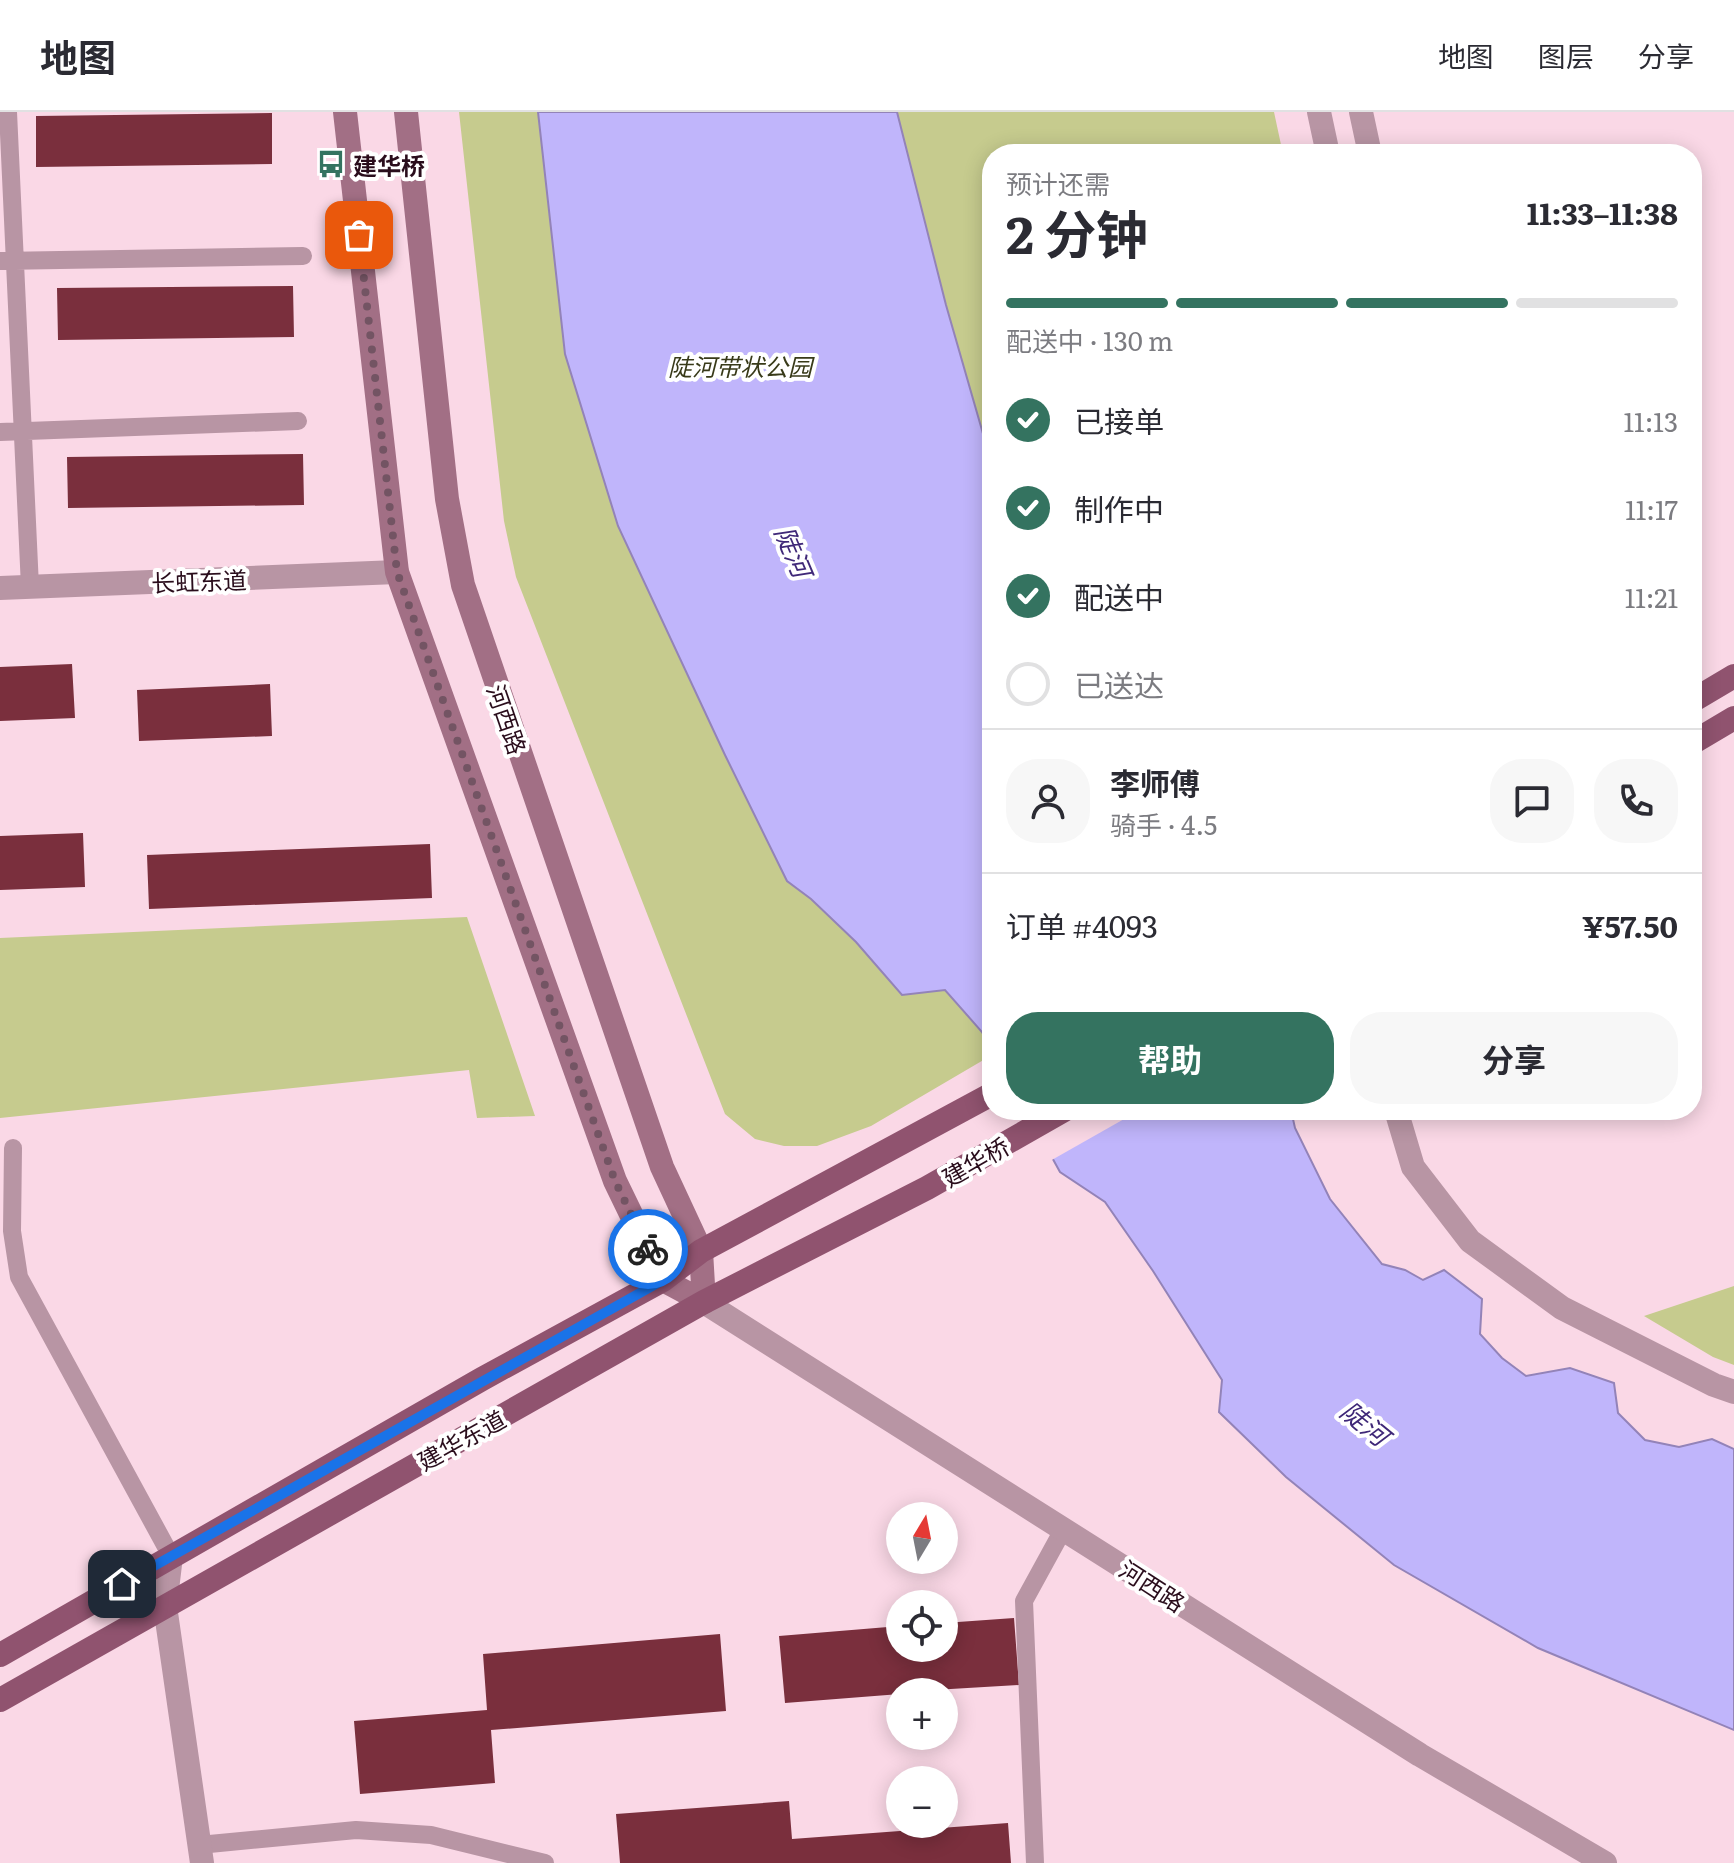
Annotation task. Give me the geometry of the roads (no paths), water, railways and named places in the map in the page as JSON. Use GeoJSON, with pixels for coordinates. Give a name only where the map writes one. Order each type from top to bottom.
{"type":"FeatureCollection","features":[{"type":"Feature","properties":{"kind":"main road"},"geometry":{"type":"LineString","coordinates":[[345,112],[397,572],[615,1181],[663,1280]]}},
{"type":"Feature","properties":{"kind":"main road","name":"河西路"},"geometry":{"type":"LineString","coordinates":[[406,112],[447,499],[463,585],[662,1167],[701,1251],[704,1302]]}},
{"type":"Feature","properties":{"kind":"main road"},"geometry":{"type":"LineString","coordinates":[[1702,695],[1734,676]]}},
{"type":"Feature","properties":{"kind":"main road"},"geometry":{"type":"LineString","coordinates":[[1702,737],[1734,718]]}},
{"type":"Feature","properties":{"kind":"main road","name":"建华桥"},"geometry":{"type":"LineString","coordinates":[[894,1148],[982,1100]]}},
{"type":"Feature","properties":{"kind":"main road","name":"建华桥"},"geometry":{"type":"LineString","coordinates":[[927,1188],[1046,1120]]}},
{"type":"Feature","properties":{"kind":"main road","name":"建华东道"},"geometry":{"type":"LineString","coordinates":[[0,1655],[663,1280],[701,1251],[894,1148]]}},
{"type":"Feature","properties":{"kind":"main road","name":"建华东道"},"geometry":{"type":"LineString","coordinates":[[0,1700],[704,1302],[927,1188]]}},
{"type":"Feature","properties":{"kind":"main road","name":"河西路"},"geometry":{"type":"LineString","coordinates":[[663,1280],[704,1302]]}},
{"type":"Feature","properties":{"kind":"street"},"geometry":{"type":"LineString","coordinates":[[1319,112],[1326,144]]}},
{"type":"Feature","properties":{"kind":"street"},"geometry":{"type":"LineString","coordinates":[[1361,112],[1368,144]]}},
{"type":"Feature","properties":{"kind":"street","name":"长虹东道"},"geometry":{"type":"LineString","coordinates":[[0,588],[397,572]]}},
{"type":"Feature","properties":{"kind":"street"},"geometry":{"type":"LineString","coordinates":[[1399,1120],[1413,1167],[1470,1241],[1562,1308],[1714,1385],[1734,1392]]}},
{"type":"Feature","properties":{"kind":"street","name":"河西路"},"geometry":{"type":"LineString","coordinates":[[704,1302],[1420,1755],[1605,1863]]}},
{"type":"Feature","properties":{"kind":"street"},"geometry":{"type":"LineString","coordinates":[[171,1556],[165,1606],[200,1854]]}},
{"type":"Feature","properties":{"kind":"lane"},"geometry":{"type":"LineString","coordinates":[[8,112],[8,260],[23,431],[30,587]]}},
{"type":"Feature","properties":{"kind":"lane"},"geometry":{"type":"LineString","coordinates":[[8,260],[303,256]]}},
{"type":"Feature","properties":{"kind":"lane"},"geometry":{"type":"LineString","coordinates":[[0,432],[298,421]]}},
{"type":"Feature","properties":{"kind":"lane"},"geometry":{"type":"LineString","coordinates":[[13,1148],[12,1231],[19,1277],[171,1556]]}},
{"type":"Feature","properties":{"kind":"lane"},"geometry":{"type":"LineString","coordinates":[[1035,1863],[1024,1601],[1064,1528]]}},
{"type":"Feature","properties":{"kind":"lane"},"geometry":{"type":"LineString","coordinates":[[200,1854],[356,1830],[431,1835],[545,1863]]}},
{"type":"Feature","properties":{"kind":"water","name":"陡河带状公园"},"geometry":{"type":"Polygon","coordinates":[[[538,112],[897,112],[946,305],[982,430],[982,1032],[945,990],[902,995],[856,942],[811,899],[787,881],[618,526],[565,354],[538,112]]]}},
{"type":"Feature","properties":{"kind":"water","name":"陡河"},"geometry":{"type":"Polygon","coordinates":[[[1031,1120],[1293,1120],[1330,1199],[1382,1264],[1405,1270],[1423,1280],[1444,1270],[1482,1299],[1480,1334],[1502,1358],[1526,1376],[1570,1368],[1614,1383],[1618,1413],[1645,1440],[1679,1447],[1712,1439],[1734,1449],[1734,1730],[1538,1648],[1394,1565],[1286,1477],[1219,1412],[1222,1380],[1105,1202],[1060,1172],[1031,1120]]]}},
{"type":"Feature","properties":{"kind":"place","name":"建华桥"},"geometry":{"type":"Point","coordinates":[331,164]}}]}
